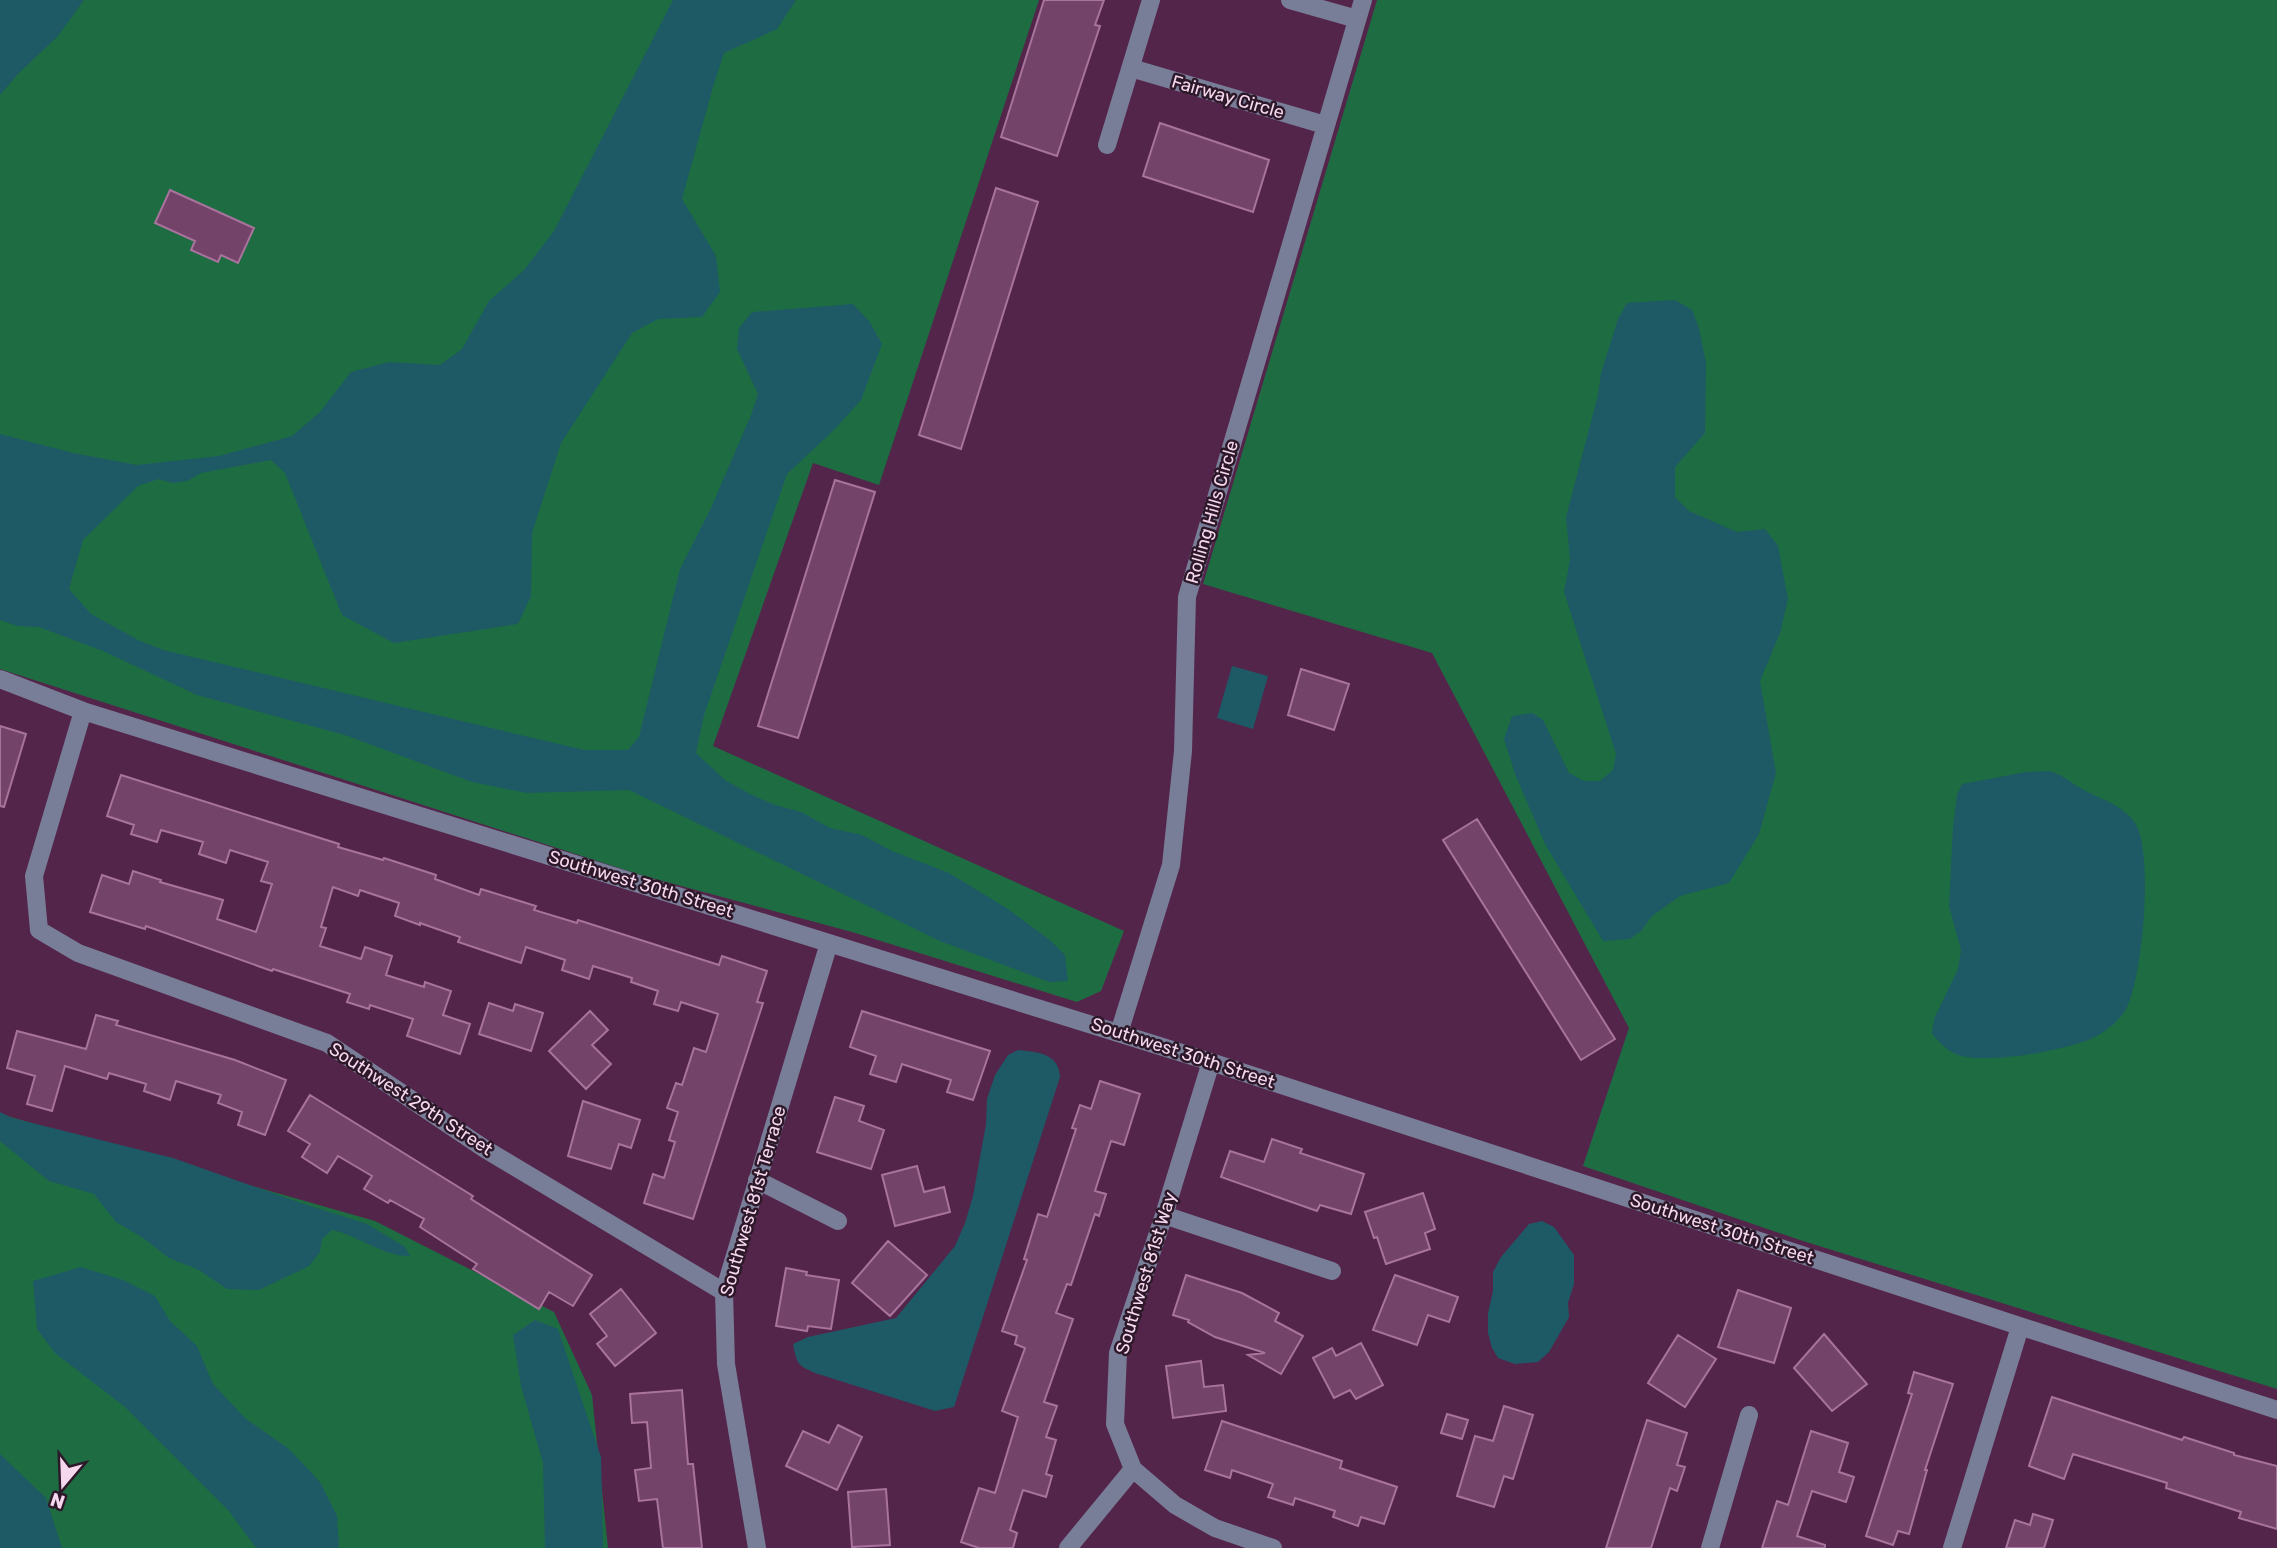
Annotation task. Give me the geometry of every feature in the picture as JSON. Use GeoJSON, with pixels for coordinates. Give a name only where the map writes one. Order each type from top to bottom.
{"type":"FeatureCollection","features":[{"type":"Feature","properties":{"kind":"street"},"geometry":{"type":"LineString","coordinates":[[1107,145],[1152,0]]}},
{"type":"Feature","properties":{"kind":"street"},"geometry":{"type":"LineString","coordinates":[[1290,0],[1357,19]]}},
{"type":"Feature","properties":{"kind":"street","name":"Rolling Hills Circle"},"geometry":{"type":"LineString","coordinates":[[1119,1033],[1171,865],[1183,751],[1187,597],[1363,0]]}},
{"type":"Feature","properties":{"kind":"street","name":"Fairway Circle"},"geometry":{"type":"LineString","coordinates":[[1130,68],[1325,125]]}},
{"type":"Feature","properties":{"kind":"street","name":"Southwest 30th Street"},"geometry":{"type":"LineString","coordinates":[[0,679],[83,711],[1211,1062],[2277,1410]]}},
{"type":"Feature","properties":{"kind":"street","name":"Southwest 30th Street"},"geometry":{"type":"LineString","coordinates":[[0,692],[83,711]]}},
{"type":"Feature","properties":{"kind":"street","name":"Southwest 29th Street"},"geometry":{"type":"LineString","coordinates":[[83,711],[34,876],[39,930],[78,953],[327,1043],[485,1149],[724,1292]]}},
{"type":"Feature","properties":{"kind":"street","name":"Southwest 81st Terrace"},"geometry":{"type":"LineString","coordinates":[[757,1548],[726,1364],[724,1292],[829,943]]}},
{"type":"Feature","properties":{"kind":"street","name":"Southwest 81st Way"},"geometry":{"type":"LineString","coordinates":[[1133,1469],[1115,1424],[1118,1353],[1211,1062]]}},
{"type":"Feature","properties":{"kind":"street"},"geometry":{"type":"LineString","coordinates":[[757,1180],[838,1221]]}},
{"type":"Feature","properties":{"kind":"street"},"geometry":{"type":"LineString","coordinates":[[1164,1215],[1332,1271]]}},
{"type":"Feature","properties":{"kind":"street"},"geometry":{"type":"LineString","coordinates":[[1952,1548],[2020,1327]]}},
{"type":"Feature","properties":{"kind":"street"},"geometry":{"type":"LineString","coordinates":[[1710,1548],[1749,1415]]}},
{"type":"Feature","properties":{"kind":"street"},"geometry":{"type":"LineString","coordinates":[[1068,1548],[1133,1469],[1175,1505],[1215,1528],[1273,1548]]}},
{"type":"Feature","properties":{"kind":"green space"},"geometry":{"type":"Polygon","coordinates":[[[0,0],[1039,0],[879,485],[813,463],[713,746],[1124,931],[1101,991],[1077,1002],[852,932],[644,876],[0,669],[0,0]]]}},
{"type":"Feature","properties":{"kind":"green space"},"geometry":{"type":"Polygon","coordinates":[[[1377,0],[2277,0],[2277,1389],[1800,1240],[1583,1166],[1629,1028],[1432,653],[1203,584],[1377,0]]]}},
{"type":"Feature","properties":{"kind":"green space"},"geometry":{"type":"Polygon","coordinates":[[[0,1114],[375,1221],[554,1312],[592,1395],[608,1548],[0,1548],[0,1114]]]}},
{"type":"Feature","properties":{"kind":"shaded area"},"geometry":{"type":"Polygon","coordinates":[[[0,0],[84,0],[58,36],[0,95],[0,0]]]}},
{"type":"Feature","properties":{"kind":"shaded area"},"geometry":{"type":"Polygon","coordinates":[[[673,0],[796,0],[777,29],[724,53],[682,199],[716,256],[720,292],[702,317],[658,319],[632,333],[561,443],[532,533],[531,596],[518,624],[394,643],[342,615],[285,473],[271,460],[201,473],[187,481],[173,483],[158,479],[138,486],[83,540],[69,589],[91,614],[138,640],[163,650],[584,750],[628,750],[639,737],[680,569],[711,508],[758,394],[737,349],[739,328],[752,312],[853,304],[869,321],[882,344],[861,400],[835,429],[787,474],[704,715],[696,753],[725,780],[750,794],[801,812],[830,828],[862,835],[892,851],[949,873],[1008,909],[1051,941],[1065,955],[1068,981],[1049,982],[940,941],[629,790],[527,793],[472,782],[345,735],[197,695],[103,651],[39,627],[17,626],[0,620],[0,434],[73,453],[137,465],[219,456],[292,436],[320,412],[351,372],[389,362],[440,365],[462,349],[489,301],[524,270],[554,231],[673,0]]]}},
{"type":"Feature","properties":{"kind":"shaded area"},"geometry":{"type":"Polygon","coordinates":[[[1675,300],[1692,310],[1699,328],[1706,363],[1705,433],[1675,467],[1675,497],[1689,511],[1737,532],[1765,529],[1778,546],[1788,599],[1780,633],[1760,681],[1776,773],[1759,834],[1729,883],[1680,896],[1652,916],[1641,931],[1630,939],[1603,941],[1545,844],[1515,774],[1504,739],[1512,716],[1532,713],[1543,720],[1569,773],[1584,781],[1600,781],[1613,770],[1616,754],[1564,592],[1570,559],[1566,517],[1598,395],[1601,373],[1618,319],[1627,303],[1675,300]]]}},
{"type":"Feature","properties":{"kind":"shaded area"},"geometry":{"type":"Polygon","coordinates":[[[1232,666],[1268,676],[1253,729],[1217,718],[1232,666]]]}},
{"type":"Feature","properties":{"kind":"shaded area"},"geometry":{"type":"Polygon","coordinates":[[[2050,771],[2124,811],[2135,823],[2141,838],[2144,860],[2144,916],[2137,973],[2131,995],[2125,1011],[2112,1026],[2083,1042],[2022,1055],[1988,1058],[1961,1056],[1948,1050],[1932,1034],[1934,1019],[1958,969],[1961,950],[1949,906],[1957,795],[1962,784],[2026,772],[2050,771]]]}},
{"type":"Feature","properties":{"kind":"shaded area"},"geometry":{"type":"Polygon","coordinates":[[[1018,1050],[1051,1058],[1059,1069],[1060,1077],[954,1407],[935,1411],[805,1368],[797,1360],[793,1344],[808,1337],[896,1318],[955,1246],[973,1196],[986,1124],[987,1099],[995,1075],[1008,1055],[1018,1050]]]}},
{"type":"Feature","properties":{"kind":"shaded area"},"geometry":{"type":"Polygon","coordinates":[[[0,1112],[12,1118],[173,1158],[367,1224],[405,1247],[410,1256],[390,1253],[332,1230],[322,1239],[320,1252],[309,1266],[259,1290],[227,1289],[199,1270],[169,1258],[116,1222],[94,1194],[49,1181],[0,1141],[0,1112]]]}},
{"type":"Feature","properties":{"kind":"shaded area"},"geometry":{"type":"Polygon","coordinates":[[[1542,1221],[1554,1227],[1574,1255],[1574,1284],[1568,1303],[1569,1317],[1549,1352],[1538,1362],[1515,1364],[1498,1358],[1488,1333],[1493,1272],[1501,1257],[1529,1224],[1542,1221]]]}},
{"type":"Feature","properties":{"kind":"shaded area"},"geometry":{"type":"Polygon","coordinates":[[[81,1267],[123,1280],[155,1296],[170,1321],[197,1346],[213,1384],[246,1419],[289,1449],[320,1482],[337,1516],[339,1548],[256,1548],[229,1511],[125,1407],[55,1353],[37,1329],[33,1281],[81,1267]]]}},
{"type":"Feature","properties":{"kind":"shaded area"},"geometry":{"type":"Polygon","coordinates":[[[535,1320],[558,1329],[601,1457],[603,1548],[545,1548],[543,1463],[521,1386],[513,1335],[535,1320]]]}},
{"type":"Feature","properties":{"kind":"shaded area"},"geometry":{"type":"Polygon","coordinates":[[[0,1454],[46,1498],[62,1548],[0,1548],[0,1454]]]}},
{"type":"Feature","properties":{"kind":"building"},"geometry":{"type":"Polygon","coordinates":[[[1044,0],[1104,0],[1095,25],[1100,26],[1057,156],[1001,137],[1044,0]]]}},
{"type":"Feature","properties":{"kind":"building"},"geometry":{"type":"Polygon","coordinates":[[[1160,123],[1269,160],[1253,212],[1143,176],[1160,123]]]}},
{"type":"Feature","properties":{"kind":"building"},"geometry":{"type":"Polygon","coordinates":[[[996,188],[1038,202],[961,449],[919,435],[996,188]]]}},
{"type":"Feature","properties":{"kind":"building"},"geometry":{"type":"Polygon","coordinates":[[[170,190],[254,228],[238,263],[221,255],[218,262],[191,250],[195,241],[155,223],[170,190]]]}},
{"type":"Feature","properties":{"kind":"building"},"geometry":{"type":"Polygon","coordinates":[[[835,480],[875,492],[798,738],[758,726],[835,480]]]}},
{"type":"Feature","properties":{"kind":"building"},"geometry":{"type":"Polygon","coordinates":[[[1301,669],[1349,684],[1334,730],[1288,715],[1301,669]]]}},
{"type":"Feature","properties":{"kind":"building"},"geometry":{"type":"Polygon","coordinates":[[[0,726],[26,734],[4,807],[0,806],[0,726]]]}},
{"type":"Feature","properties":{"kind":"building"},"geometry":{"type":"Polygon","coordinates":[[[121,775],[339,844],[338,847],[436,875],[435,879],[479,895],[481,889],[536,906],[534,910],[577,923],[578,920],[719,965],[722,956],[767,971],[757,1002],[763,1003],[693,1219],[644,1203],[653,1174],[664,1178],[675,1142],[669,1140],[678,1112],[667,1108],[676,1083],[682,1085],[694,1048],[706,1052],[718,1014],[681,1002],[678,1011],[654,1004],[658,991],[631,982],[632,978],[593,966],[589,979],[562,970],[565,960],[526,947],[521,963],[458,942],[460,937],[395,916],[399,903],[360,890],[358,896],[333,887],[321,927],[326,928],[320,946],[361,959],[365,947],[392,956],[386,975],[424,987],[425,982],[451,991],[443,1015],[470,1024],[460,1054],[407,1036],[413,1019],[370,1005],[369,1009],[347,1002],[350,994],[273,969],[272,971],[146,926],[145,929],[90,912],[102,875],[129,884],[133,871],[161,880],[160,882],[223,900],[217,919],[256,932],[272,884],[261,881],[268,862],[230,850],[226,863],[199,854],[203,842],[161,830],[157,842],[131,834],[134,825],[107,816],[121,775]]]}},
{"type":"Feature","properties":{"kind":"building"},"geometry":{"type":"Polygon","coordinates":[[[1477,819],[1615,1039],[1581,1060],[1443,840],[1477,819]]]}},
{"type":"Feature","properties":{"kind":"building"},"geometry":{"type":"Polygon","coordinates":[[[489,1003],[513,1011],[515,1004],[543,1013],[531,1051],[479,1034],[489,1003]]]}},
{"type":"Feature","properties":{"kind":"building"},"geometry":{"type":"Polygon","coordinates":[[[590,1011],[608,1030],[592,1045],[611,1064],[586,1089],[549,1051],[590,1011]]]}},
{"type":"Feature","properties":{"kind":"building"},"geometry":{"type":"Polygon","coordinates":[[[862,1011],[990,1051],[973,1100],[947,1092],[951,1080],[902,1064],[896,1082],[870,1074],[876,1056],[850,1047],[862,1011]]]}},
{"type":"Feature","properties":{"kind":"building"},"geometry":{"type":"Polygon","coordinates":[[[96,1015],[118,1021],[116,1025],[235,1060],[286,1080],[265,1135],[238,1125],[242,1112],[218,1103],[221,1095],[176,1081],[170,1100],[144,1091],[146,1084],[109,1073],[107,1079],[65,1066],[52,1111],[27,1104],[35,1076],[7,1068],[17,1031],[86,1049],[96,1015]]]}},
{"type":"Feature","properties":{"kind":"building"},"geometry":{"type":"Polygon","coordinates":[[[1100,1081],[1140,1094],[1124,1145],[1111,1141],[1095,1191],[1106,1194],[1099,1216],[1095,1214],[1071,1285],[1067,1284],[1056,1313],[1073,1319],[1044,1402],[1057,1406],[1046,1437],[1056,1440],[1046,1474],[1052,1476],[1046,1497],[1023,1490],[1010,1530],[1017,1533],[1013,1548],[979,1548],[961,1542],[979,1488],[995,1493],[1018,1417],[1002,1411],[1025,1348],[1015,1344],[1017,1336],[1002,1331],[1027,1260],[1024,1259],[1038,1214],[1047,1217],[1076,1129],[1072,1128],[1080,1105],[1091,1109],[1100,1081]]]}},
{"type":"Feature","properties":{"kind":"building"},"geometry":{"type":"Polygon","coordinates":[[[310,1095],[473,1196],[471,1199],[592,1275],[573,1306],[549,1292],[539,1309],[473,1269],[477,1264],[420,1227],[424,1219],[364,1189],[372,1176],[338,1156],[327,1173],[302,1157],[310,1144],[288,1131],[310,1095]]]}},
{"type":"Feature","properties":{"kind":"building"},"geometry":{"type":"Polygon","coordinates":[[[835,1097],[864,1106],[859,1121],[884,1130],[871,1169],[817,1152],[835,1097]]]}},
{"type":"Feature","properties":{"kind":"building"},"geometry":{"type":"Polygon","coordinates":[[[583,1101],[640,1120],[631,1148],[619,1144],[611,1169],[568,1156],[583,1101]]]}},
{"type":"Feature","properties":{"kind":"building"},"geometry":{"type":"Polygon","coordinates":[[[1272,1139],[1302,1149],[1300,1153],[1364,1174],[1351,1214],[1320,1205],[1317,1211],[1221,1177],[1230,1151],[1264,1162],[1272,1139]]]}},
{"type":"Feature","properties":{"kind":"building"},"geometry":{"type":"Polygon","coordinates":[[[917,1166],[924,1192],[944,1187],[950,1212],[895,1226],[882,1175],[917,1166]]]}},
{"type":"Feature","properties":{"kind":"building"},"geometry":{"type":"Polygon","coordinates":[[[1423,1193],[1435,1229],[1425,1233],[1430,1249],[1386,1264],[1365,1212],[1423,1193]]]}},
{"type":"Feature","properties":{"kind":"building"},"geometry":{"type":"Polygon","coordinates":[[[888,1241],[927,1275],[890,1316],[852,1283],[888,1241]]]}},
{"type":"Feature","properties":{"kind":"building"},"geometry":{"type":"Polygon","coordinates":[[[786,1268],[807,1272],[806,1275],[839,1280],[831,1329],[808,1326],[807,1331],[776,1326],[786,1268]]]}},
{"type":"Feature","properties":{"kind":"building"},"geometry":{"type":"Polygon","coordinates":[[[1186,1275],[1242,1293],[1279,1313],[1275,1321],[1303,1336],[1281,1374],[1248,1355],[1265,1353],[1215,1337],[1188,1322],[1189,1320],[1173,1315],[1186,1275]]]}},
{"type":"Feature","properties":{"kind":"building"},"geometry":{"type":"Polygon","coordinates":[[[1395,1275],[1458,1297],[1449,1322],[1428,1315],[1417,1345],[1373,1330],[1395,1275]]]}},
{"type":"Feature","properties":{"kind":"building"},"geometry":{"type":"Polygon","coordinates":[[[621,1289],[656,1333],[615,1366],[597,1344],[607,1336],[590,1314],[621,1289]]]}},
{"type":"Feature","properties":{"kind":"building"},"geometry":{"type":"Polygon","coordinates":[[[1738,1290],[1791,1308],[1774,1363],[1718,1347],[1738,1290]]]}},
{"type":"Feature","properties":{"kind":"building"},"geometry":{"type":"Polygon","coordinates":[[[1824,1334],[1867,1384],[1832,1411],[1794,1368],[1824,1334]]]}},
{"type":"Feature","properties":{"kind":"building"},"geometry":{"type":"Polygon","coordinates":[[[1678,1335],[1716,1359],[1685,1407],[1648,1383],[1678,1335]]]}},
{"type":"Feature","properties":{"kind":"building"},"geometry":{"type":"Polygon","coordinates":[[[1361,1343],[1383,1385],[1356,1399],[1350,1390],[1334,1398],[1313,1358],[1332,1348],[1336,1356],[1361,1343]]]}},
{"type":"Feature","properties":{"kind":"building"},"geometry":{"type":"Polygon","coordinates":[[[1201,1361],[1204,1387],[1223,1385],[1226,1411],[1173,1418],[1166,1366],[1201,1361]]]}},
{"type":"Feature","properties":{"kind":"building"},"geometry":{"type":"Polygon","coordinates":[[[1914,1372],[1953,1384],[1925,1470],[1909,1534],[1898,1531],[1893,1545],[1866,1536],[1912,1394],[1908,1393],[1914,1372]]]}},
{"type":"Feature","properties":{"kind":"building"},"geometry":{"type":"Polygon","coordinates":[[[682,1390],[688,1464],[693,1464],[702,1548],[663,1548],[657,1499],[639,1501],[635,1470],[651,1468],[647,1422],[632,1423],[630,1394],[682,1390]]]}},
{"type":"Feature","properties":{"kind":"building"},"geometry":{"type":"Polygon","coordinates":[[[2052,1397],[2182,1440],[2184,1437],[2234,1455],[2277,1466],[2277,1529],[2239,1518],[2241,1512],[2166,1488],[2167,1483],[2073,1454],[2064,1479],[2029,1466],[2052,1397]]]}},
{"type":"Feature","properties":{"kind":"building"},"geometry":{"type":"Polygon","coordinates":[[[1504,1406],[1533,1415],[1513,1479],[1504,1476],[1494,1507],[1457,1496],[1475,1436],[1493,1441],[1504,1406]]]}},
{"type":"Feature","properties":{"kind":"building"},"geometry":{"type":"Polygon","coordinates":[[[1447,1414],[1468,1420],[1462,1439],[1441,1433],[1447,1414]]]}},
{"type":"Feature","properties":{"kind":"building"},"geometry":{"type":"Polygon","coordinates":[[[1647,1420],[1687,1433],[1677,1465],[1685,1467],[1677,1491],[1670,1488],[1651,1548],[1606,1548],[1647,1420]]]}},
{"type":"Feature","properties":{"kind":"building"},"geometry":{"type":"Polygon","coordinates":[[[1222,1421],[1342,1461],[1340,1468],[1397,1487],[1384,1524],[1361,1517],[1358,1526],[1333,1517],[1335,1511],[1295,1498],[1293,1505],[1268,1497],[1273,1484],[1232,1470],[1230,1478],[1205,1470],[1222,1421]]]}},
{"type":"Feature","properties":{"kind":"building"},"geometry":{"type":"Polygon","coordinates":[[[838,1425],[862,1437],[837,1490],[786,1466],[803,1431],[829,1443],[838,1425]]]}},
{"type":"Feature","properties":{"kind":"building"},"geometry":{"type":"Polygon","coordinates":[[[1811,1431],[1848,1443],[1839,1472],[1854,1477],[1846,1502],[1812,1491],[1797,1536],[1825,1545],[1825,1548],[1762,1548],[1777,1501],[1788,1505],[1811,1431]]]}},
{"type":"Feature","properties":{"kind":"building"},"geometry":{"type":"Polygon","coordinates":[[[886,1489],[890,1545],[852,1547],[848,1492],[886,1489]]]}},
{"type":"Feature","properties":{"kind":"building"},"geometry":{"type":"Polygon","coordinates":[[[2033,1514],[2053,1520],[2044,1548],[2006,1548],[2015,1520],[2030,1525],[2033,1514]]]}}]}
